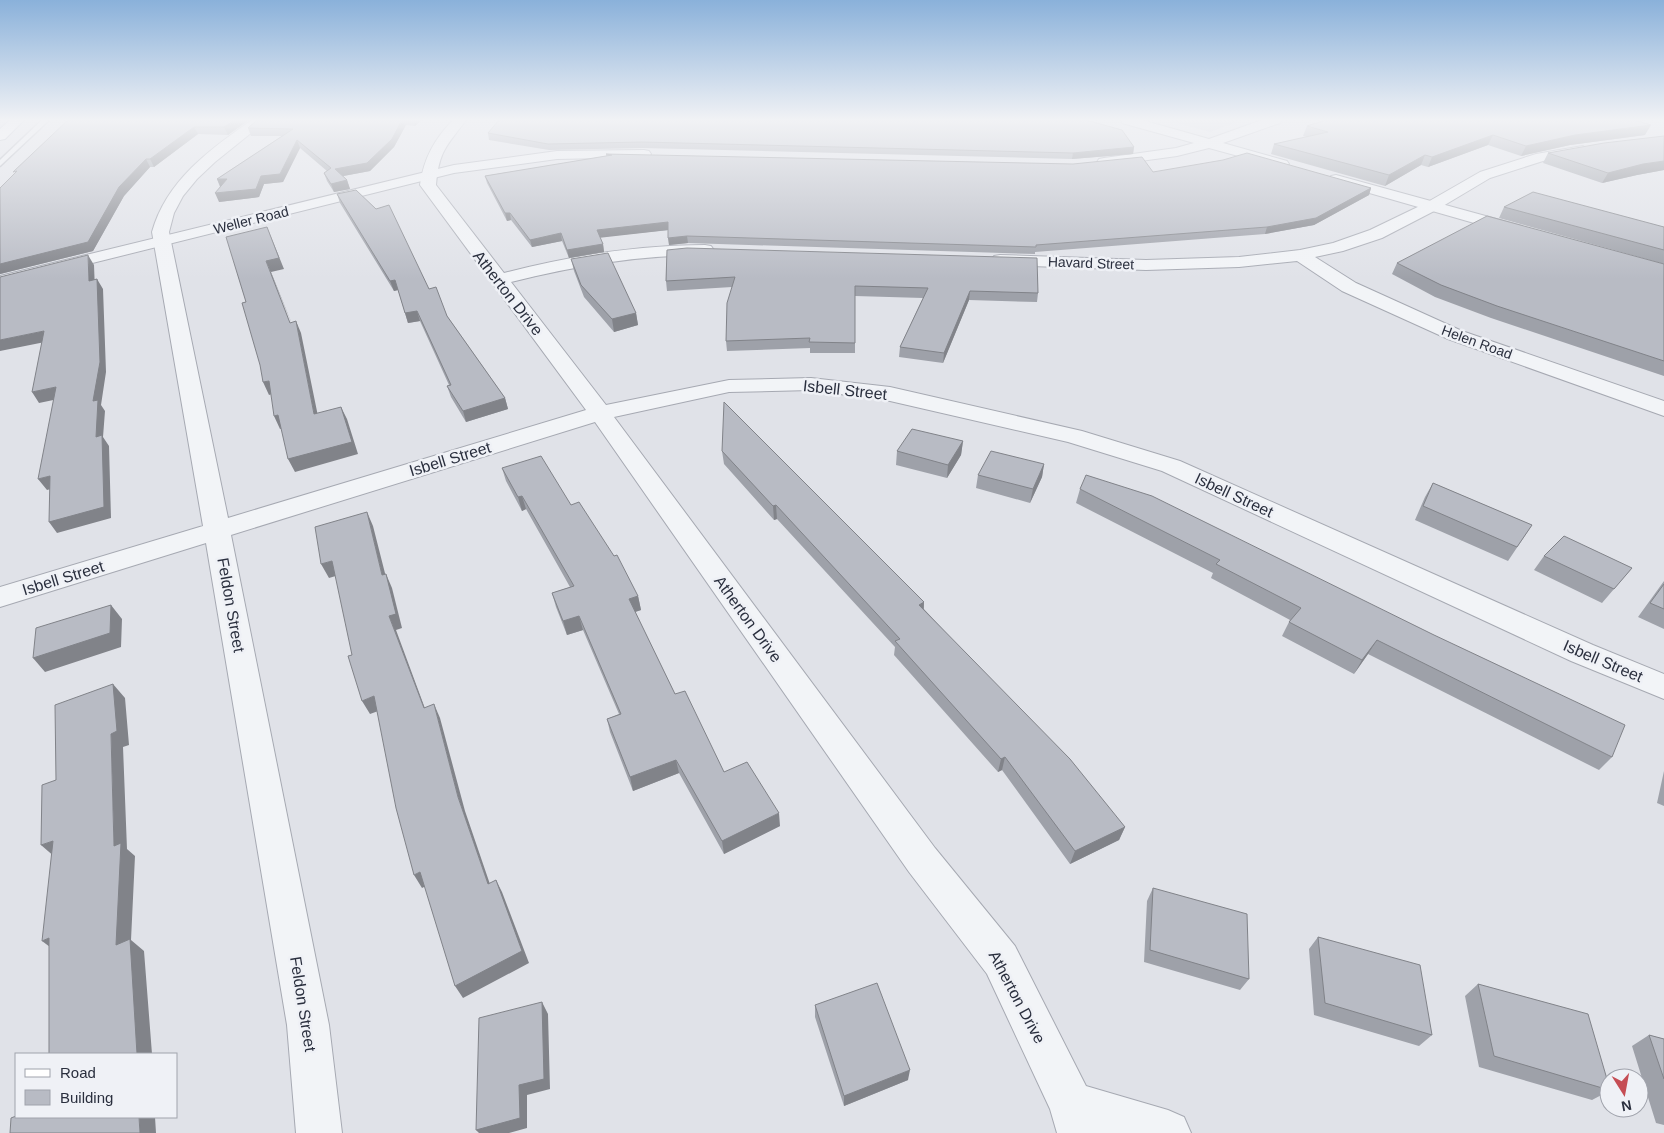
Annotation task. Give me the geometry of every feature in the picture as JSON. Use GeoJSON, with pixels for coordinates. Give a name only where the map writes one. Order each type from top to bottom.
{"type":"FeatureCollection","features":[{"type":"Feature","properties":{"kind":"street","name":"Feldon Street"},"geometry":{"type":"LineString","coordinates":[[195,173],[167,209],[159,242],[218,530],[308,1025],[319,1133]]}},
{"type":"Feature","properties":{"kind":"street","name":"Weller Road"},"geometry":{"type":"LineString","coordinates":[[0,281],[440,173]]}},
{"type":"Feature","properties":{"kind":"street","name":"Havard Street"},"geometry":{"type":"LineString","coordinates":[[986,260],[1146,265],[1239,262],[1300,255],[1337,247],[1376,234],[1492,173]]}},
{"type":"Feature","properties":{"kind":"street"},"geometry":{"type":"LineString","coordinates":[[1317,174],[1534,235]]}},
{"type":"Feature","properties":{"kind":"street","name":"Atherton Drive"},"geometry":{"type":"LineString","coordinates":[[428,176],[428,185],[436,199],[600,413],[922,860],[1001,960],[1076,1118]]}},
{"type":"Feature","properties":{"kind":"street"},"geometry":{"type":"LineString","coordinates":[[499,280],[582,262],[646,252],[718,251]]}},
{"type":"Feature","properties":{"kind":"street","name":"Helen Road"},"geometry":{"type":"LineString","coordinates":[[1300,255],[1349,287],[1446,331],[1664,409]]}},
{"type":"Feature","properties":{"kind":"street","name":"Isbell Street"},"geometry":{"type":"LineString","coordinates":[[0,598],[600,413],[729,386],[811,384],[890,394],[1074,436],[1171,466],[1582,653],[1664,687]]}},
{"type":"Feature","properties":{"kind":"street"},"geometry":{"type":"LineString","coordinates":[[1076,1118],[1168,1133]]}},
{"type":"Feature","properties":{"kind":"building"},"geometry":{"type":"Polygon","coordinates":[[[15,173],[133,173],[119,187],[88,242],[0,264],[0,188],[15,173]]]}},
{"type":"Feature","properties":{"kind":"building"},"geometry":{"type":"Polygon","coordinates":[[[226,173],[281,173],[261,176],[256,189],[215,193],[227,179],[217,179],[226,173]]]}},
{"type":"Feature","properties":{"kind":"building"},"geometry":{"type":"Polygon","coordinates":[[[324,173],[339,173],[347,180],[331,184],[324,173]]]}},
{"type":"Feature","properties":{"kind":"building"},"geometry":{"type":"Polygon","coordinates":[[[504,173],[1317,173],[1371,188],[1316,218],[1267,227],[1036,245],[1036,247],[687,236],[668,238],[668,222],[597,230],[603,244],[567,250],[561,233],[530,240],[510,213],[505,213],[485,176],[504,173]]]}},
{"type":"Feature","properties":{"kind":"building"},"geometry":{"type":"Polygon","coordinates":[[[356,190],[376,209],[389,205],[429,289],[436,287],[447,316],[505,398],[463,411],[447,386],[451,385],[417,311],[405,313],[395,280],[390,281],[337,194],[356,190]]]}},
{"type":"Feature","properties":{"kind":"building"},"geometry":{"type":"Polygon","coordinates":[[[1533,192],[1664,227],[1664,250],[1504,207],[1533,192]]]}},
{"type":"Feature","properties":{"kind":"building"},"geometry":{"type":"Polygon","coordinates":[[[1487,216],[1664,264],[1664,361],[1497,306],[1441,285],[1397,263],[1487,216]]]}},
{"type":"Feature","properties":{"kind":"building"},"geometry":{"type":"Polygon","coordinates":[[[267,227],[279,258],[266,261],[290,323],[296,321],[314,414],[341,407],[352,442],[288,459],[278,415],[274,416],[269,381],[263,382],[242,303],[246,302],[226,237],[267,227]]]}},
{"type":"Feature","properties":{"kind":"building"},"geometry":{"type":"Polygon","coordinates":[[[687,248],[1037,258],[1038,293],[970,291],[944,353],[900,347],[928,288],[855,286],[855,343],[809,342],[810,338],[726,341],[727,303],[735,277],[666,281],[667,250],[687,248]]]}},
{"type":"Feature","properties":{"kind":"building"},"geometry":{"type":"Polygon","coordinates":[[[608,253],[636,313],[612,319],[581,285],[571,259],[608,253]]]}},
{"type":"Feature","properties":{"kind":"building"},"geometry":{"type":"Polygon","coordinates":[[[88,255],[89,281],[97,279],[100,362],[93,401],[98,400],[96,437],[102,435],[104,507],[49,522],[50,476],[38,479],[56,387],[32,392],[44,331],[0,340],[0,277],[88,255]]]}},
{"type":"Feature","properties":{"kind":"building"},"geometry":{"type":"Polygon","coordinates":[[[724,402],[924,602],[919,605],[1070,759],[1125,827],[1075,851],[1005,757],[1001,759],[895,641],[900,639],[776,505],[773,506],[722,451],[724,402]]]}},
{"type":"Feature","properties":{"kind":"building"},"geometry":{"type":"Polygon","coordinates":[[[912,429],[963,441],[948,465],[897,451],[912,429]]]}},
{"type":"Feature","properties":{"kind":"building"},"geometry":{"type":"Polygon","coordinates":[[[991,451],[1044,464],[1033,489],[978,475],[991,451]]]}},
{"type":"Feature","properties":{"kind":"building"},"geometry":{"type":"Polygon","coordinates":[[[541,456],[571,505],[579,502],[614,556],[617,555],[638,596],[629,599],[675,694],[685,691],[724,772],[747,762],[779,813],[722,841],[676,760],[630,777],[607,719],[621,714],[579,616],[563,621],[552,593],[574,586],[522,496],[518,497],[502,468],[541,456]]]}},
{"type":"Feature","properties":{"kind":"building"},"geometry":{"type":"Polygon","coordinates":[[[1086,475],[1152,496],[1434,635],[1625,725],[1612,757],[1377,640],[1362,660],[1289,622],[1301,608],[1216,564],[1220,560],[1080,489],[1086,475]]]}},
{"type":"Feature","properties":{"kind":"building"},"geometry":{"type":"Polygon","coordinates":[[[1433,483],[1532,525],[1517,547],[1423,506],[1433,483]]]}},
{"type":"Feature","properties":{"kind":"building"},"geometry":{"type":"Polygon","coordinates":[[[367,512],[382,575],[386,574],[396,614],[389,616],[424,708],[434,704],[458,797],[488,884],[496,880],[522,951],[455,986],[420,872],[414,875],[396,808],[374,696],[362,701],[348,656],[352,655],[332,561],[321,564],[315,527],[367,512]]]}},
{"type":"Feature","properties":{"kind":"building"},"geometry":{"type":"Polygon","coordinates":[[[1564,536],[1632,568],[1614,589],[1544,556],[1564,536]]]}},
{"type":"Feature","properties":{"kind":"building"},"geometry":{"type":"Polygon","coordinates":[[[1664,584],[1664,609],[1650,603],[1664,584]]]}},
{"type":"Feature","properties":{"kind":"building"},"geometry":{"type":"Polygon","coordinates":[[[111,605],[110,633],[33,658],[36,628],[111,605]]]}},
{"type":"Feature","properties":{"kind":"building"},"geometry":{"type":"Polygon","coordinates":[[[113,684],[117,731],[111,734],[114,846],[121,843],[116,945],[130,939],[137,1053],[49,1053],[49,938],[42,941],[53,841],[41,845],[42,785],[56,780],[55,705],[113,684]]]}},
{"type":"Feature","properties":{"kind":"building"},"geometry":{"type":"Polygon","coordinates":[[[1153,888],[1247,914],[1249,979],[1150,950],[1153,888]]]}},
{"type":"Feature","properties":{"kind":"building"},"geometry":{"type":"Polygon","coordinates":[[[1318,937],[1420,965],[1432,1035],[1325,1003],[1318,937]]]}},
{"type":"Feature","properties":{"kind":"building"},"geometry":{"type":"Polygon","coordinates":[[[877,983],[910,1070],[844,1096],[815,1005],[877,983]]]}},
{"type":"Feature","properties":{"kind":"building"},"geometry":{"type":"Polygon","coordinates":[[[1478,984],[1588,1014],[1604,1068],[1599,1068],[1599,1087],[1494,1056],[1478,984]]]}},
{"type":"Feature","properties":{"kind":"building"},"geometry":{"type":"Polygon","coordinates":[[[542,1002],[544,1079],[519,1085],[520,1118],[476,1130],[479,1018],[542,1002]]]}},
{"type":"Feature","properties":{"kind":"building"},"geometry":{"type":"Polygon","coordinates":[[[1649,1035],[1664,1039],[1664,1079],[1649,1035]]]}},
{"type":"Feature","properties":{"kind":"building"},"geometry":{"type":"Polygon","coordinates":[[[15,1116],[15,1118],[139,1118],[140,1133],[10,1133],[11,1118],[15,1116]]]}}]}
